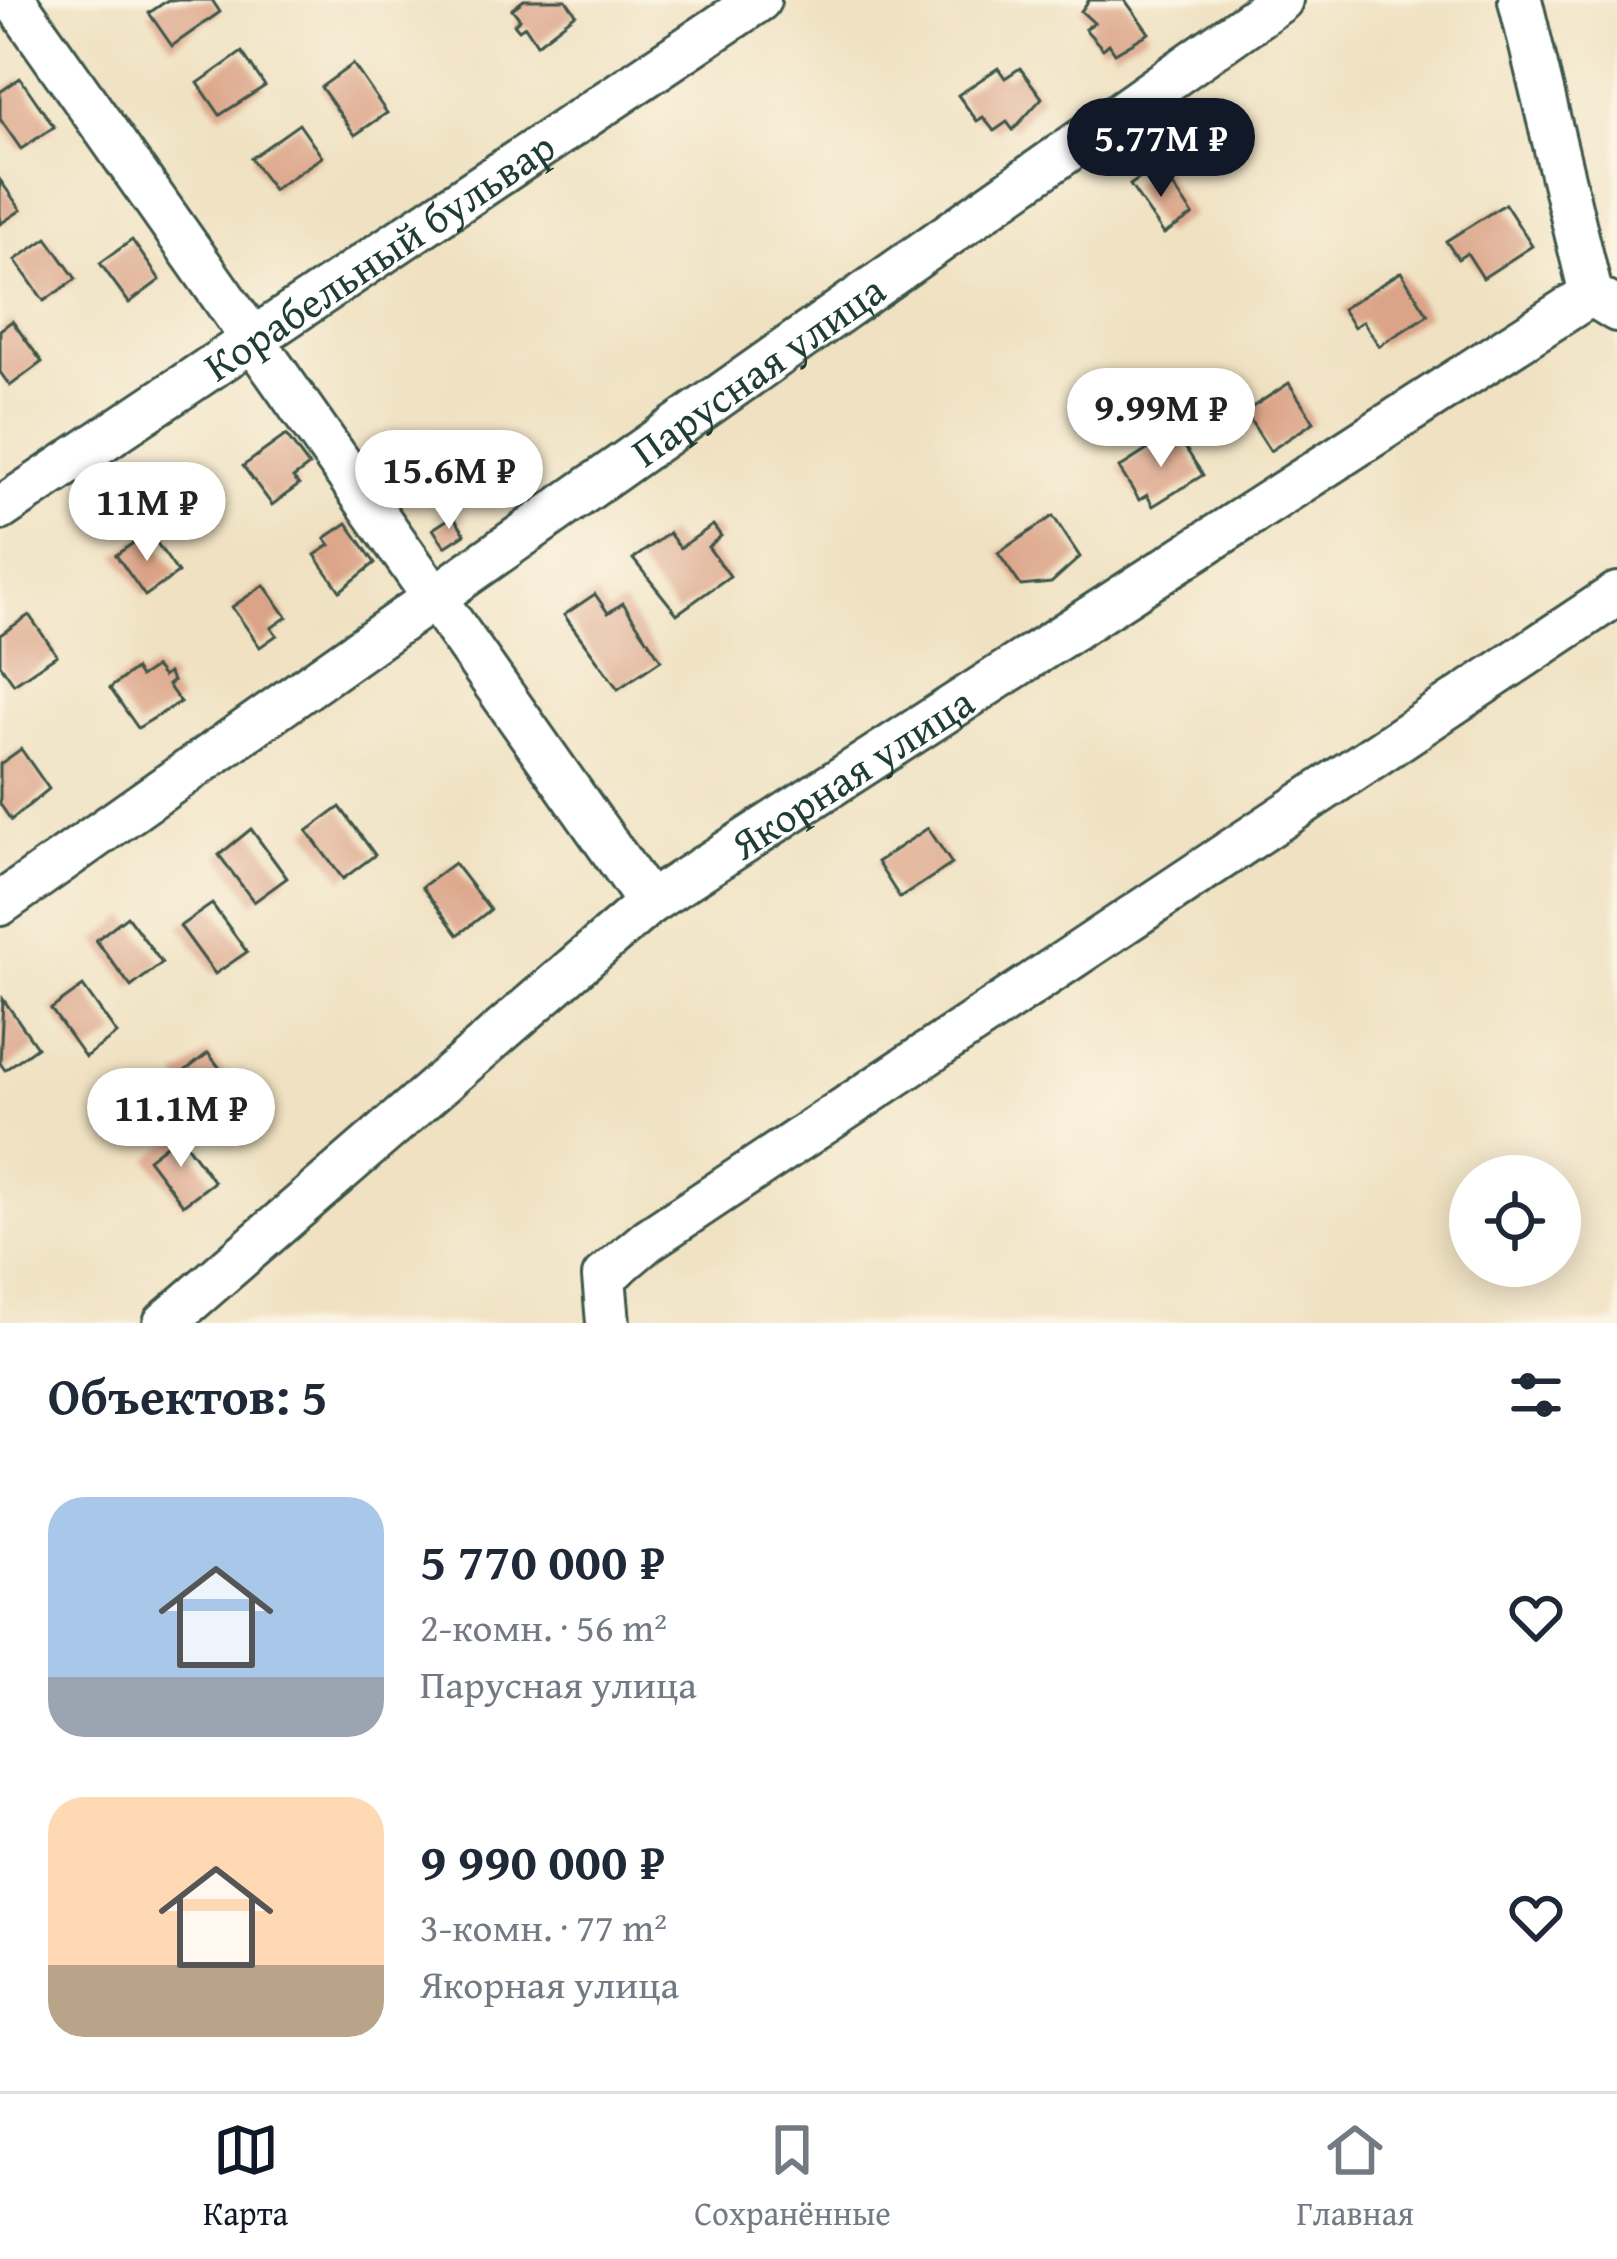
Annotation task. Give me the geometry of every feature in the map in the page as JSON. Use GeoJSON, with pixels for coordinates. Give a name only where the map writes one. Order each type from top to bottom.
{"type":"FeatureCollection","features":[{"type":"Feature","properties":{"kind":"street"},"geometry":{"type":"LineString","coordinates":[[14,0],[649,903]]}},
{"type":"Feature","properties":{"kind":"street","name":"Корабельный бульвар"},"geometry":{"type":"LineString","coordinates":[[0,509],[759,0]]}},
{"type":"Feature","properties":{"kind":"street","name":"Парусная улица"},"geometry":{"type":"LineString","coordinates":[[0,904],[1281,0]]}},
{"type":"Feature","properties":{"kind":"street"},"geometry":{"type":"LineString","coordinates":[[1520,0],[1604,302]]}},
{"type":"Feature","properties":{"kind":"street","name":"Якорная улица"},"geometry":{"type":"LineString","coordinates":[[165,1323],[649,903],[1604,302]]}},
{"type":"Feature","properties":{"kind":"street"},"geometry":{"type":"LineString","coordinates":[[608,1323],[604,1277],[648,1240],[1617,594]]}},
{"type":"Feature","properties":{"kind":"building"},"geometry":{"type":"Polygon","coordinates":[[[168,0],[212,0],[220,12],[172,46],[149,13],[168,0]]]}},
{"type":"Feature","properties":{"kind":"building"},"geometry":{"type":"Polygon","coordinates":[[[524,0],[566,0],[576,14],[537,44],[525,26],[519,30],[514,24],[520,19],[512,9],[524,0]]]}},
{"type":"Feature","properties":{"kind":"building"},"geometry":{"type":"Polygon","coordinates":[[[1089,0],[1125,0],[1149,33],[1115,53],[1109,44],[1103,49],[1085,29],[1094,23],[1081,11],[1089,0]]]}},
{"type":"Feature","properties":{"kind":"building"},"geometry":{"type":"Polygon","coordinates":[[[242,52],[265,86],[220,115],[198,83],[242,52]]]}},
{"type":"Feature","properties":{"kind":"building"},"geometry":{"type":"Polygon","coordinates":[[[353,64],[387,113],[355,135],[321,87],[353,64]]]}},
{"type":"Feature","properties":{"kind":"building"},"geometry":{"type":"Polygon","coordinates":[[[998,68],[1005,78],[1020,68],[1042,98],[1013,130],[1007,122],[994,131],[983,117],[977,121],[958,95],[998,68]]]}},
{"type":"Feature","properties":{"kind":"building"},"geometry":{"type":"Polygon","coordinates":[[[20,78],[54,127],[21,149],[0,119],[0,92],[20,78]]]}},
{"type":"Feature","properties":{"kind":"building"},"geometry":{"type":"Polygon","coordinates":[[[299,124],[322,157],[273,190],[251,158],[299,124]]]}},
{"type":"Feature","properties":{"kind":"building"},"geometry":{"type":"Polygon","coordinates":[[[1159,165],[1193,215],[1164,234],[1130,185],[1159,165]]]}},
{"type":"Feature","properties":{"kind":"building"},"geometry":{"type":"Polygon","coordinates":[[[0,180],[21,210],[0,224],[0,180]]]}},
{"type":"Feature","properties":{"kind":"building"},"geometry":{"type":"Polygon","coordinates":[[[1505,204],[1532,246],[1483,278],[1467,253],[1458,259],[1446,241],[1505,204]]]}},
{"type":"Feature","properties":{"kind":"building"},"geometry":{"type":"Polygon","coordinates":[[[47,238],[76,279],[44,301],[15,260],[47,238]]]}},
{"type":"Feature","properties":{"kind":"building"},"geometry":{"type":"Polygon","coordinates":[[[132,240],[160,280],[129,303],[100,263],[132,240]]]}},
{"type":"Feature","properties":{"kind":"building"},"geometry":{"type":"Polygon","coordinates":[[[1401,272],[1428,315],[1379,346],[1363,321],[1354,327],[1342,309],[1401,272]]]}},
{"type":"Feature","properties":{"kind":"building"},"geometry":{"type":"Polygon","coordinates":[[[12,321],[42,362],[10,386],[0,372],[0,330],[12,321]]]}},
{"type":"Feature","properties":{"kind":"building"},"geometry":{"type":"Polygon","coordinates":[[[1289,383],[1314,422],[1270,451],[1245,412],[1289,383]]]}},
{"type":"Feature","properties":{"kind":"building"},"geometry":{"type":"Polygon","coordinates":[[[1175,432],[1203,475],[1153,506],[1147,495],[1139,500],[1119,468],[1175,432]]]}},
{"type":"Feature","properties":{"kind":"building"},"geometry":{"type":"Polygon","coordinates":[[[286,435],[309,466],[293,478],[299,485],[272,505],[243,466],[286,435]]]}},
{"type":"Feature","properties":{"kind":"building"},"geometry":{"type":"Polygon","coordinates":[[[453,516],[465,534],[445,547],[433,529],[453,516]]]}},
{"type":"Feature","properties":{"kind":"building"},"geometry":{"type":"Polygon","coordinates":[[[1053,516],[1080,557],[1051,583],[1021,586],[998,553],[1053,516]]]}},
{"type":"Feature","properties":{"kind":"building"},"geometry":{"type":"Polygon","coordinates":[[[347,523],[375,563],[340,591],[315,555],[330,545],[325,538],[347,523]]]}},
{"type":"Feature","properties":{"kind":"building"},"geometry":{"type":"Polygon","coordinates":[[[713,525],[721,536],[708,547],[730,576],[677,614],[633,559],[669,533],[680,548],[713,525]]]}},
{"type":"Feature","properties":{"kind":"building"},"geometry":{"type":"Polygon","coordinates":[[[149,532],[178,573],[145,596],[116,555],[149,532]]]}},
{"type":"Feature","properties":{"kind":"building"},"geometry":{"type":"Polygon","coordinates":[[[264,585],[287,617],[271,628],[277,635],[260,647],[232,607],[264,585]]]}},
{"type":"Feature","properties":{"kind":"building"},"geometry":{"type":"Polygon","coordinates":[[[595,594],[608,613],[623,603],[661,660],[618,689],[564,615],[595,594]]]}},
{"type":"Feature","properties":{"kind":"building"},"geometry":{"type":"Polygon","coordinates":[[[29,615],[57,655],[14,684],[0,664],[0,635],[29,615]]]}},
{"type":"Feature","properties":{"kind":"building"},"geometry":{"type":"Polygon","coordinates":[[[155,667],[163,677],[168,673],[173,681],[168,685],[180,702],[138,728],[110,688],[135,669],[140,677],[155,667]]]}},
{"type":"Feature","properties":{"kind":"building"},"geometry":{"type":"Polygon","coordinates":[[[21,749],[49,789],[11,820],[0,804],[0,764],[21,749]]]}},
{"type":"Feature","properties":{"kind":"building"},"geometry":{"type":"Polygon","coordinates":[[[340,807],[375,855],[343,879],[307,831],[340,807]]]}},
{"type":"Feature","properties":{"kind":"building"},"geometry":{"type":"Polygon","coordinates":[[[928,828],[952,864],[900,898],[877,862],[928,828]]]}},
{"type":"Feature","properties":{"kind":"building"},"geometry":{"type":"Polygon","coordinates":[[[251,829],[287,878],[254,902],[219,855],[251,829]]]}},
{"type":"Feature","properties":{"kind":"building"},"geometry":{"type":"Polygon","coordinates":[[[454,863],[490,910],[458,935],[422,887],[454,863]]]}},
{"type":"Feature","properties":{"kind":"building"},"geometry":{"type":"Polygon","coordinates":[[[212,904],[247,952],[215,974],[180,926],[212,904]]]}},
{"type":"Feature","properties":{"kind":"building"},"geometry":{"type":"Polygon","coordinates":[[[127,916],[162,963],[131,987],[96,940],[127,916]]]}},
{"type":"Feature","properties":{"kind":"building"},"geometry":{"type":"Polygon","coordinates":[[[83,986],[117,1034],[85,1057],[51,1009],[83,986]]]}},
{"type":"Feature","properties":{"kind":"building"},"geometry":{"type":"Polygon","coordinates":[[[3,999],[37,1047],[5,1070],[0,1063],[3,999]]]}},
{"type":"Feature","properties":{"kind":"building"},"geometry":{"type":"Polygon","coordinates":[[[208,1053],[244,1099],[213,1123],[177,1077],[208,1053]]]}},
{"type":"Feature","properties":{"kind":"building"},"geometry":{"type":"Polygon","coordinates":[[[179,1135],[214,1182],[183,1205],[148,1159],[179,1135]]]}}]}
